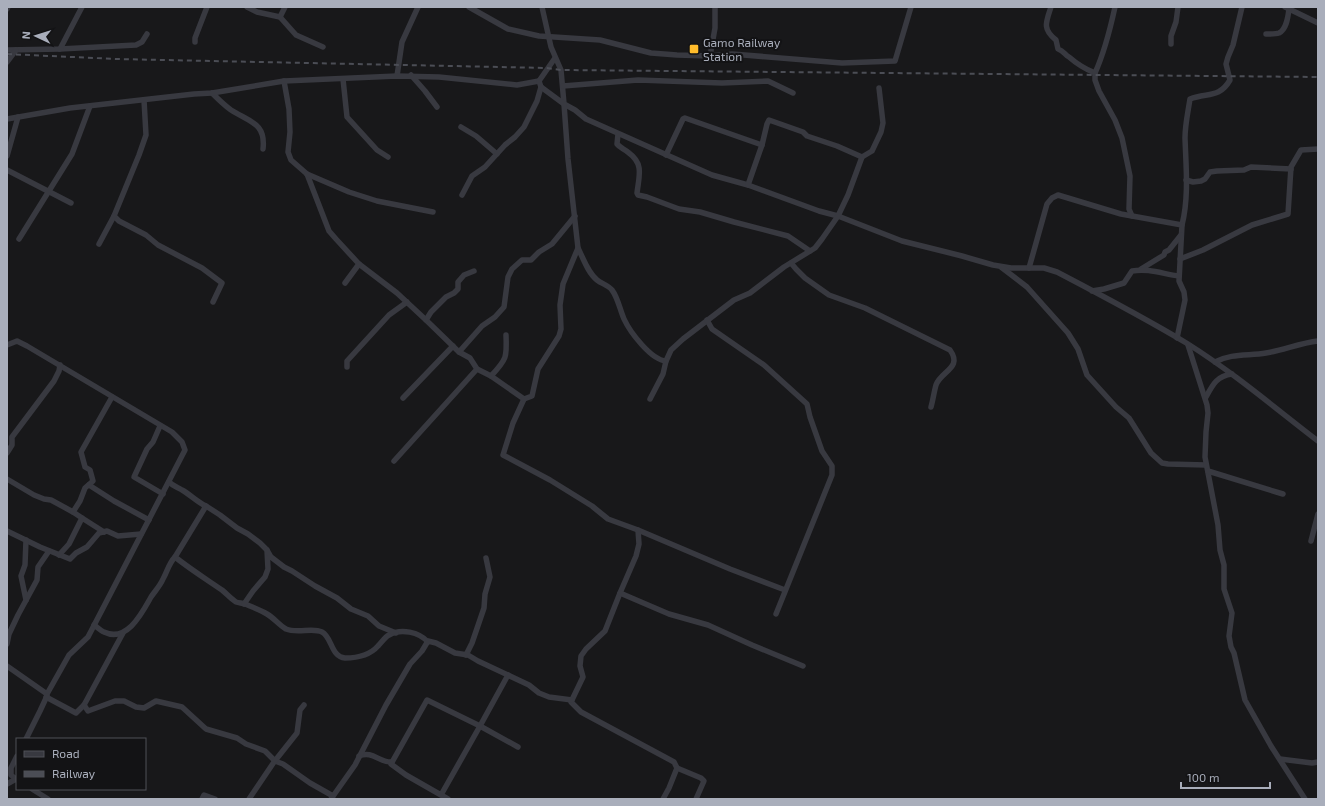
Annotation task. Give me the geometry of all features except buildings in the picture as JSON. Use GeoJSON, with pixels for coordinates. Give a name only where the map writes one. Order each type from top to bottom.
{"type":"FeatureCollection","features":[{"type":"Feature","properties":{"kind":"street"},"geometry":{"type":"LineString","coordinates":[[60,49],[82,7]]}},
{"type":"Feature","properties":{"kind":"street"},"geometry":{"type":"LineString","coordinates":[[195,42],[206,7]]}},
{"type":"Feature","properties":{"kind":"street"},"geometry":{"type":"LineString","coordinates":[[247,7],[257,12],[280,17],[296,35],[324,47]]}},
{"type":"Feature","properties":{"kind":"street"},"geometry":{"type":"LineString","coordinates":[[280,17],[285,7]]}},
{"type":"Feature","properties":{"kind":"street"},"geometry":{"type":"LineString","coordinates":[[397,76],[402,42],[418,7]]}},
{"type":"Feature","properties":{"kind":"street"},"geometry":{"type":"LineString","coordinates":[[469,7],[508,29],[539,36],[600,40],[651,53],[677,56],[732,54],[842,63],[895,61],[910,7]]}},
{"type":"Feature","properties":{"kind":"street"},"geometry":{"type":"LineString","coordinates":[[542,7],[555,58],[561,70],[578,248],[589,269],[597,280],[610,287],[614,292],[624,319],[632,334],[653,355],[661,361],[666,361]]}},
{"type":"Feature","properties":{"kind":"street"},"geometry":{"type":"LineString","coordinates":[[710,56],[715,28],[716,7]]}},
{"type":"Feature","properties":{"kind":"street"},"geometry":{"type":"LineString","coordinates":[[1051,7],[1046,20],[1046,29],[1056,40],[1058,49],[1081,66],[1095,73]]}},
{"type":"Feature","properties":{"kind":"street"},"geometry":{"type":"LineString","coordinates":[[1115,7],[1108,42],[1095,73],[1095,80],[1098,91],[1116,120],[1122,138],[1130,176],[1129,208],[1132,216]]}},
{"type":"Feature","properties":{"kind":"street"},"geometry":{"type":"LineString","coordinates":[[1171,44],[1171,36],[1176,22],[1178,7]]}},
{"type":"Feature","properties":{"kind":"street"},"geometry":{"type":"LineString","coordinates":[[1177,338],[1185,300],[1184,292],[1179,281],[1179,276],[1186,180],[1186,116],[1190,99],[1196,96],[1220,92],[1227,86],[1230,80],[1226,64],[1233,45],[1242,7]]}},
{"type":"Feature","properties":{"kind":"street"},"geometry":{"type":"LineString","coordinates":[[1287,8],[1318,23]]}},
{"type":"Feature","properties":{"kind":"street"},"geometry":{"type":"LineString","coordinates":[[1266,34],[1279,33],[1283,30],[1288,14],[1287,8]]}},
{"type":"Feature","properties":{"kind":"street"},"geometry":{"type":"LineString","coordinates":[[7,50],[60,49],[136,44],[142,42],[147,34]]}},
{"type":"Feature","properties":{"kind":"street"},"geometry":{"type":"LineString","coordinates":[[7,62],[16,50]]}},
{"type":"Feature","properties":{"kind":"street"},"geometry":{"type":"LineString","coordinates":[[7,119],[90,106],[212,93],[284,81],[412,75],[517,85],[539,81],[555,58]]}},
{"type":"Feature","properties":{"kind":"street"},"geometry":{"type":"LineString","coordinates":[[412,75],[437,107]]}},
{"type":"Feature","properties":{"kind":"street"},"geometry":{"type":"LineString","coordinates":[[343,79],[347,117],[377,150],[388,157]]}},
{"type":"Feature","properties":{"kind":"street"},"geometry":{"type":"LineString","coordinates":[[563,86],[638,80],[722,83],[768,81],[793,93]]}},
{"type":"Feature","properties":{"kind":"street"},"geometry":{"type":"LineString","coordinates":[[284,81],[289,109],[288,152],[291,160],[307,174],[349,192],[377,201],[433,212]]}},
{"type":"Feature","properties":{"kind":"street"},"geometry":{"type":"LineString","coordinates":[[462,195],[472,176],[485,167],[524,127],[537,101],[541,87],[539,81]]}},
{"type":"Feature","properties":{"kind":"street"},"geometry":{"type":"LineString","coordinates":[[541,87],[586,119],[712,176],[748,185],[819,211],[838,216],[902,242],[1000,266],[1044,268],[1057,272],[1177,338],[1215,362],[1318,441]]}},
{"type":"Feature","properties":{"kind":"street"},"geometry":{"type":"LineString","coordinates":[[650,399],[671,350],[683,338],[734,300],[750,293],[791,263],[815,248],[838,216],[848,195],[862,157],[872,151],[877,141],[883,123],[879,88]]}},
{"type":"Feature","properties":{"kind":"street"},"geometry":{"type":"LineString","coordinates":[[212,93],[230,109],[257,126],[263,133],[263,149]]}},
{"type":"Feature","properties":{"kind":"street"},"geometry":{"type":"LineString","coordinates":[[99,244],[114,216],[140,155],[146,135],[144,100]]}},
{"type":"Feature","properties":{"kind":"street"},"geometry":{"type":"LineString","coordinates":[[19,239],[72,154],[90,106]]}},
{"type":"Feature","properties":{"kind":"street"},"geometry":{"type":"LineString","coordinates":[[7,156],[18,117]]}},
{"type":"Feature","properties":{"kind":"street"},"geometry":{"type":"LineString","coordinates":[[666,155],[683,119],[685,118],[762,145]]}},
{"type":"Feature","properties":{"kind":"street"},"geometry":{"type":"LineString","coordinates":[[748,185],[769,120],[803,132],[807,136],[837,146],[862,157]]}},
{"type":"Feature","properties":{"kind":"street"},"geometry":{"type":"LineString","coordinates":[[462,127],[476,136],[497,154]]}},
{"type":"Feature","properties":{"kind":"street"},"geometry":{"type":"LineString","coordinates":[[618,134],[617,144],[620,148],[628,151],[637,160],[640,170],[638,195],[679,209],[700,212],[788,236],[810,251]]}},
{"type":"Feature","properties":{"kind":"street"},"geometry":{"type":"LineString","coordinates":[[1180,259],[1203,250],[1252,225],[1288,214],[1291,169],[1293,163],[1301,150],[1318,149]]}},
{"type":"Feature","properties":{"kind":"street"},"geometry":{"type":"LineString","coordinates":[[1186,180],[1193,182],[1201,181],[1205,179],[1210,172],[1230,169],[1244,170],[1251,167],[1291,169]]}},
{"type":"Feature","properties":{"kind":"street"},"geometry":{"type":"LineString","coordinates":[[7,170],[71,203]]}},
{"type":"Feature","properties":{"kind":"street"},"geometry":{"type":"LineString","coordinates":[[307,174],[330,231],[358,264],[406,302],[459,352],[470,358],[477,369],[492,376],[524,399]]}},
{"type":"Feature","properties":{"kind":"street"},"geometry":{"type":"LineString","coordinates":[[1029,268],[1047,204],[1052,198],[1058,195],[1090,206],[1121,214],[1182,225]]}},
{"type":"Feature","properties":{"kind":"street"},"geometry":{"type":"LineString","coordinates":[[114,216],[119,221],[146,235],[158,245],[202,268],[222,283],[213,302]]}},
{"type":"Feature","properties":{"kind":"street"},"geometry":{"type":"LineString","coordinates":[[459,352],[482,326],[495,317],[504,307],[508,277],[512,269],[522,260],[531,260],[538,252],[552,244],[575,216]]}},
{"type":"Feature","properties":{"kind":"street"},"geometry":{"type":"LineString","coordinates":[[1092,291],[1109,288],[1124,283],[1132,271],[1141,269],[1164,256],[1164,252],[1169,250],[1181,235]]}},
{"type":"Feature","properties":{"kind":"street"},"geometry":{"type":"LineString","coordinates":[[578,248],[563,284],[560,305],[561,329],[559,336],[538,369],[532,396],[524,399],[513,423],[503,455],[550,480],[592,506],[608,519],[785,590]]}},
{"type":"Feature","properties":{"kind":"street"},"geometry":{"type":"LineString","coordinates":[[791,263],[805,278],[829,295],[865,308],[950,350],[954,355],[952,368],[939,380],[936,385],[930,407]]}},
{"type":"Feature","properties":{"kind":"street"},"geometry":{"type":"LineString","coordinates":[[345,283],[358,264]]}},
{"type":"Feature","properties":{"kind":"street"},"geometry":{"type":"LineString","coordinates":[[1000,266],[1027,287],[1068,333],[1078,349],[1087,375],[1116,407],[1129,418],[1151,453],[1156,458],[1162,463],[1168,464],[1206,465]]}},
{"type":"Feature","properties":{"kind":"street"},"geometry":{"type":"LineString","coordinates":[[1141,269],[1179,276]]}},
{"type":"Feature","properties":{"kind":"street"},"geometry":{"type":"LineString","coordinates":[[426,320],[431,312],[446,297],[458,289],[458,282],[464,275],[474,271]]}},
{"type":"Feature","properties":{"kind":"street"},"geometry":{"type":"LineString","coordinates":[[347,367],[347,361],[384,320],[406,302]]}},
{"type":"Feature","properties":{"kind":"street"},"geometry":{"type":"LineString","coordinates":[[707,320],[712,330],[764,365],[808,404],[810,417],[822,451],[832,466],[832,475],[776,614]]}},
{"type":"Feature","properties":{"kind":"street"},"geometry":{"type":"LineString","coordinates":[[492,376],[503,363],[507,352],[506,334]]}},
{"type":"Feature","properties":{"kind":"street"},"geometry":{"type":"LineString","coordinates":[[7,345],[17,341],[60,365],[172,432],[182,442],[185,450],[88,637],[69,655],[47,695],[26,738]]}},
{"type":"Feature","properties":{"kind":"street"},"geometry":{"type":"LineString","coordinates":[[1215,362],[1224,357],[1266,353],[1318,341]]}},
{"type":"Feature","properties":{"kind":"street"},"geometry":{"type":"LineString","coordinates":[[1188,345],[1206,397],[1208,413],[1205,443],[1206,465],[1218,525],[1220,550],[1224,565],[1224,589],[1232,613],[1229,636],[1231,647],[1234,653],[1245,700],[1271,746],[1305,799]]}},
{"type":"Feature","properties":{"kind":"street"},"geometry":{"type":"LineString","coordinates":[[403,398],[453,346]]}},
{"type":"Feature","properties":{"kind":"street"},"geometry":{"type":"LineString","coordinates":[[7,453],[12,445],[12,437],[54,381],[60,365]]}},
{"type":"Feature","properties":{"kind":"street"},"geometry":{"type":"LineString","coordinates":[[394,461],[477,369]]}},
{"type":"Feature","properties":{"kind":"street"},"geometry":{"type":"LineString","coordinates":[[1206,397],[1218,379],[1223,375],[1232,374]]}},
{"type":"Feature","properties":{"kind":"street"},"geometry":{"type":"LineString","coordinates":[[73,512],[80,501],[85,488],[93,481],[90,470],[85,467],[81,452],[112,397]]}},
{"type":"Feature","properties":{"kind":"street"},"geometry":{"type":"LineString","coordinates":[[160,426],[134,477],[162,494]]}},
{"type":"Feature","properties":{"kind":"street"},"geometry":{"type":"LineString","coordinates":[[1208,471],[1283,494]]}},
{"type":"Feature","properties":{"kind":"street"},"geometry":{"type":"LineString","coordinates":[[7,479],[34,494],[44,499],[51,500],[73,512],[104,532]]}},
{"type":"Feature","properties":{"kind":"street"},"geometry":{"type":"LineString","coordinates":[[169,482],[174,487],[181,490],[248,534],[260,543],[271,557],[284,568],[292,571],[337,598],[351,609],[368,616],[379,626],[396,633]]}},
{"type":"Feature","properties":{"kind":"street"},"geometry":{"type":"LineString","coordinates":[[88,485],[149,520]]}},
{"type":"Feature","properties":{"kind":"street"},"geometry":{"type":"LineString","coordinates":[[94,625],[105,633],[119,634],[131,627],[159,588],[171,561],[175,557],[206,506]]}},
{"type":"Feature","properties":{"kind":"street"},"geometry":{"type":"LineString","coordinates":[[1311,540],[1318,514]]}},
{"type":"Feature","properties":{"kind":"street"},"geometry":{"type":"LineString","coordinates":[[58,555],[69,544],[82,518]]}},
{"type":"Feature","properties":{"kind":"street"},"geometry":{"type":"LineString","coordinates":[[638,530],[639,544],[636,556],[620,593],[606,632],[586,649],[581,656],[580,666],[583,677],[571,702],[581,712],[674,762],[677,768],[701,778],[704,781],[696,799]]}},
{"type":"Feature","properties":{"kind":"street"},"geometry":{"type":"LineString","coordinates":[[7,531],[58,555],[70,559],[76,552],[87,547],[99,533],[107,531],[118,536],[141,534]]}},
{"type":"Feature","properties":{"kind":"street"},"geometry":{"type":"LineString","coordinates":[[26,540],[25,565],[21,576],[26,600]]}},
{"type":"Feature","properties":{"kind":"street"},"geometry":{"type":"LineString","coordinates":[[244,604],[252,591],[265,577],[268,569],[267,550]]}},
{"type":"Feature","properties":{"kind":"street"},"geometry":{"type":"LineString","coordinates":[[7,644],[18,614],[37,580],[38,567],[49,551]]}},
{"type":"Feature","properties":{"kind":"street"},"geometry":{"type":"LineString","coordinates":[[175,557],[237,602],[270,616],[284,628],[299,632],[315,630],[321,632],[327,636],[330,645],[342,658],[354,658],[370,652],[376,648],[388,635],[405,632],[422,636],[428,642],[436,643],[455,653],[466,655],[529,685],[540,693],[549,697],[572,700]]}},
{"type":"Feature","properties":{"kind":"street"},"geometry":{"type":"LineString","coordinates":[[466,655],[472,643],[484,608],[485,594],[490,577],[486,558]]}},
{"type":"Feature","properties":{"kind":"street"},"geometry":{"type":"LineString","coordinates":[[620,593],[664,610],[669,614],[708,625],[803,666]]}},
{"type":"Feature","properties":{"kind":"street"},"geometry":{"type":"LineString","coordinates":[[7,666],[47,695],[76,713],[84,705],[123,632]]}},
{"type":"Feature","properties":{"kind":"street"},"geometry":{"type":"LineString","coordinates":[[84,705],[88,711],[115,701],[124,701],[136,707],[144,708],[156,701],[182,707],[206,729],[237,738],[246,744],[265,751],[275,761],[283,764],[332,797],[355,765],[386,705],[410,664],[428,642]]}},
{"type":"Feature","properties":{"kind":"street"},"geometry":{"type":"LineString","coordinates":[[441,795],[508,675]]}},
{"type":"Feature","properties":{"kind":"street"},"geometry":{"type":"LineString","coordinates":[[392,762],[427,700],[480,726],[518,747]]}},
{"type":"Feature","properties":{"kind":"street"},"geometry":{"type":"LineString","coordinates":[[249,799],[275,761],[297,733],[300,710],[304,705]]}},
{"type":"Feature","properties":{"kind":"street"},"geometry":{"type":"LineString","coordinates":[[359,756],[364,754],[386,762],[392,762]]}},
{"type":"Feature","properties":{"kind":"street"},"geometry":{"type":"LineString","coordinates":[[7,784],[16,780],[11,775],[11,768],[16,758]]}},
{"type":"Feature","properties":{"kind":"street"},"geometry":{"type":"LineString","coordinates":[[1280,759],[1312,763],[1318,762]]}},
{"type":"Feature","properties":{"kind":"street"},"geometry":{"type":"LineString","coordinates":[[392,762],[391,764],[406,775],[448,799]]}},
{"type":"Feature","properties":{"kind":"street"},"geometry":{"type":"LineString","coordinates":[[663,799],[677,768]]}},
{"type":"Feature","properties":{"kind":"street"},"geometry":{"type":"LineString","coordinates":[[33,790],[41,797],[48,799]]}},
{"type":"Feature","properties":{"kind":"street"},"geometry":{"type":"LineString","coordinates":[[202,799],[204,795],[215,799]]}},
{"type":"Feature","properties":{"kind":"railway"},"geometry":{"type":"LineString","coordinates":[[7,54],[116,59],[547,68],[561,70],[1318,77]]}},
{"type":"Feature","properties":{"kind":"place","name":"Gamo Railway Station"},"geometry":{"type":"Point","coordinates":[694,49]}}]}
